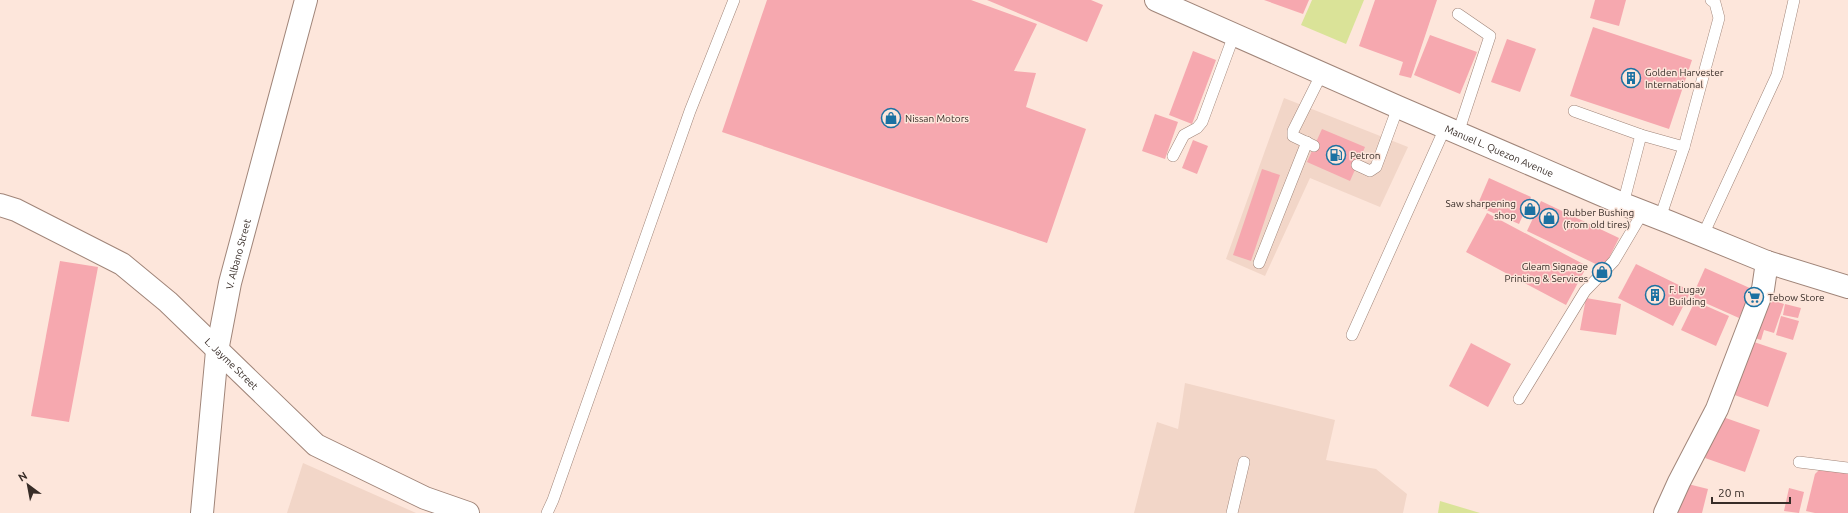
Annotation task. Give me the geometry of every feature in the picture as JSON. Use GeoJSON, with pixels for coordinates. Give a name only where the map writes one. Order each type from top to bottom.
{"type":"FeatureCollection","features":[{"type":"Feature","properties":{"kind":"street","name":"V. Albano Street"},"geometry":{"type":"LineString","coordinates":[[202,513],[217,351],[230,283],[306,0]]}},
{"type":"Feature","properties":{"kind":"street","name":"Manuel L. Quezon Avenue"},"geometry":{"type":"LineString","coordinates":[[1156,0],[1623,204],[1767,262],[1848,287]]}},
{"type":"Feature","properties":{"kind":"street","name":"L. Jayme Street"},"geometry":{"type":"LineString","coordinates":[[0,205],[16,210],[122,264],[168,302],[316,445],[424,498],[468,513]]}},
{"type":"Feature","properties":{"kind":"street"},"geometry":{"type":"LineString","coordinates":[[1665,513],[1679,482],[1717,410],[1763,289],[1767,262]]}},
{"type":"Feature","properties":{"kind":"lane"},"geometry":{"type":"LineString","coordinates":[[1519,399],[1585,291],[1614,261],[1652,215],[1684,147],[1719,18],[1715,3],[1711,0]]}},
{"type":"Feature","properties":{"kind":"lane"},"geometry":{"type":"LineString","coordinates":[[1703,236],[1777,76],[1794,0]]}},
{"type":"Feature","properties":{"kind":"lane"},"geometry":{"type":"LineString","coordinates":[[547,513],[564,471],[690,110],[731,1]]}},
{"type":"Feature","properties":{"kind":"lane"},"geometry":{"type":"LineString","coordinates":[[1352,335],[1452,130],[1490,36],[1458,14]]}},
{"type":"Feature","properties":{"kind":"lane"},"geometry":{"type":"LineString","coordinates":[[1173,156],[1184,135],[1197,128],[1202,122],[1234,35]]}},
{"type":"Feature","properties":{"kind":"lane"},"geometry":{"type":"LineString","coordinates":[[1259,263],[1310,144],[1293,136],[1293,131],[1322,73]]}},
{"type":"Feature","properties":{"kind":"lane"},"geometry":{"type":"LineString","coordinates":[[1357,165],[1370,171],[1376,167],[1398,107]]}},
{"type":"Feature","properties":{"kind":"lane"},"geometry":{"type":"LineString","coordinates":[[1574,111],[1641,135],[1684,147]]}},
{"type":"Feature","properties":{"kind":"lane"},"geometry":{"type":"LineString","coordinates":[[1623,204],[1641,135]]}},
{"type":"Feature","properties":{"kind":"lane"},"geometry":{"type":"LineString","coordinates":[[1232,513],[1244,462]]}},
{"type":"Feature","properties":{"kind":"lane"},"geometry":{"type":"LineString","coordinates":[[1799,462],[1848,468]]}},
{"type":"Feature","properties":{"kind":"shaded area","name":"Petron"},"geometry":{"type":"Polygon","coordinates":[[[1284,98],[1408,147],[1380,207],[1310,178],[1265,276],[1226,259],[1284,98]]]}},
{"type":"Feature","properties":{"kind":"shaded area"},"geometry":{"type":"Polygon","coordinates":[[[1185,383],[1335,420],[1326,460],[1376,469],[1407,494],[1403,513],[1134,513],[1157,422],[1178,429],[1185,383]]]}},
{"type":"Feature","properties":{"kind":"shaded area"},"geometry":{"type":"Polygon","coordinates":[[[303,463],[398,505],[416,513],[287,513],[303,463]]]}},
{"type":"Feature","properties":{"kind":"green space"},"geometry":{"type":"Polygon","coordinates":[[[1312,0],[1364,0],[1346,44],[1301,25],[1312,0]]]}},
{"type":"Feature","properties":{"kind":"green space"},"geometry":{"type":"Polygon","coordinates":[[[1440,501],[1480,513],[1438,513],[1440,501]]]}},
{"type":"Feature","properties":{"kind":"building","name":"Nissan Motors"},"geometry":{"type":"Polygon","coordinates":[[[767,0],[971,0],[1037,24],[1014,71],[1036,73],[1026,107],[1086,129],[1047,243],[722,132],[767,0]]]}},
{"type":"Feature","properties":{"kind":"building"},"geometry":{"type":"Polygon","coordinates":[[[987,0],[1091,0],[1103,5],[1087,42],[987,0]]]}},
{"type":"Feature","properties":{"kind":"building"},"geometry":{"type":"Polygon","coordinates":[[[1264,0],[1309,0],[1303,14],[1264,0]]]}},
{"type":"Feature","properties":{"kind":"building"},"geometry":{"type":"Polygon","coordinates":[[[1375,0],[1437,0],[1411,78],[1399,75],[1403,62],[1359,46],[1375,0]]]}},
{"type":"Feature","properties":{"kind":"building"},"geometry":{"type":"Polygon","coordinates":[[[1595,0],[1626,0],[1619,26],[1590,18],[1595,0]]]}},
{"type":"Feature","properties":{"kind":"building","name":"Golden Harvester International"},"geometry":{"type":"Polygon","coordinates":[[[1593,27],[1692,60],[1669,129],[1570,96],[1593,27]]]}},
{"type":"Feature","properties":{"kind":"building"},"geometry":{"type":"Polygon","coordinates":[[[1430,35],[1477,52],[1460,94],[1414,75],[1430,35]]]}},
{"type":"Feature","properties":{"kind":"building"},"geometry":{"type":"Polygon","coordinates":[[[1507,39],[1536,49],[1520,92],[1491,82],[1507,39]]]}},
{"type":"Feature","properties":{"kind":"building"},"geometry":{"type":"Polygon","coordinates":[[[1193,51],[1216,60],[1192,124],[1169,115],[1193,51]]]}},
{"type":"Feature","properties":{"kind":"building"},"geometry":{"type":"Polygon","coordinates":[[[1155,114],[1178,122],[1165,159],[1142,151],[1155,114]]]}},
{"type":"Feature","properties":{"kind":"building","name":"Petron"},"geometry":{"type":"Polygon","coordinates":[[[1322,129],[1365,147],[1350,181],[1307,162],[1322,129]]]}},
{"type":"Feature","properties":{"kind":"building"},"geometry":{"type":"Polygon","coordinates":[[[1193,140],[1208,146],[1197,174],[1182,168],[1193,140]]]}},
{"type":"Feature","properties":{"kind":"building"},"geometry":{"type":"Polygon","coordinates":[[[1262,169],[1280,175],[1251,261],[1233,255],[1262,169]]]}},
{"type":"Feature","properties":{"kind":"building"},"geometry":{"type":"Polygon","coordinates":[[[1489,178],[1531,197],[1519,224],[1477,206],[1489,178]]]}},
{"type":"Feature","properties":{"kind":"building"},"geometry":{"type":"Polygon","coordinates":[[[1541,201],[1619,238],[1604,268],[1527,231],[1541,201]]]}},
{"type":"Feature","properties":{"kind":"building"},"geometry":{"type":"Polygon","coordinates":[[[1487,213],[1587,266],[1566,305],[1466,252],[1487,213]]]}},
{"type":"Feature","properties":{"kind":"building"},"geometry":{"type":"Polygon","coordinates":[[[60,261],[98,267],[69,422],[31,416],[60,261]]]}},
{"type":"Feature","properties":{"kind":"building","name":"F. Lugay Building"},"geometry":{"type":"Polygon","coordinates":[[[1636,264],[1691,291],[1673,326],[1618,298],[1636,264]]]}},
{"type":"Feature","properties":{"kind":"building"},"geometry":{"type":"Polygon","coordinates":[[[1705,268],[1752,289],[1739,318],[1692,297],[1705,268]]]}},
{"type":"Feature","properties":{"kind":"building"},"geometry":{"type":"Polygon","coordinates":[[[1762,297],[1784,304],[1774,333],[1764,330],[1761,340],[1749,336],[1762,297]]]}},
{"type":"Feature","properties":{"kind":"building"},"geometry":{"type":"Polygon","coordinates":[[[1586,298],[1621,304],[1616,335],[1580,330],[1586,298]]]}},
{"type":"Feature","properties":{"kind":"building"},"geometry":{"type":"Polygon","coordinates":[[[1695,301],[1729,316],[1716,346],[1681,330],[1695,301]]]}},
{"type":"Feature","properties":{"kind":"building"},"geometry":{"type":"Polygon","coordinates":[[[1785,304],[1801,308],[1798,318],[1783,315],[1785,304]]]}},
{"type":"Feature","properties":{"kind":"building"},"geometry":{"type":"Polygon","coordinates":[[[1781,316],[1799,321],[1793,340],[1776,335],[1781,316]]]}},
{"type":"Feature","properties":{"kind":"building"},"geometry":{"type":"Polygon","coordinates":[[[1748,340],[1787,353],[1768,407],[1729,393],[1748,340]]]}},
{"type":"Feature","properties":{"kind":"building"},"geometry":{"type":"Polygon","coordinates":[[[1471,343],[1511,364],[1488,407],[1449,386],[1471,343]]]}},
{"type":"Feature","properties":{"kind":"building"},"geometry":{"type":"Polygon","coordinates":[[[1720,416],[1760,430],[1745,472],[1705,458],[1720,416]]]}},
{"type":"Feature","properties":{"kind":"building"},"geometry":{"type":"Polygon","coordinates":[[[1823,466],[1848,470],[1848,513],[1815,513],[1806,511],[1815,474],[1823,466]]]}},
{"type":"Feature","properties":{"kind":"building"},"geometry":{"type":"Polygon","coordinates":[[[1680,482],[1708,489],[1702,513],[1673,513],[1680,482]]]}},
{"type":"Feature","properties":{"kind":"building"},"geometry":{"type":"Polygon","coordinates":[[[1789,488],[1804,492],[1799,513],[1784,511],[1789,488]]]}},
{"type":"Feature","properties":{"kind":"place","name":"Golden Harvester International"},"geometry":{"type":"Point","coordinates":[1631,78]}},
{"type":"Feature","properties":{"kind":"place","name":"Nissan Motors"},"geometry":{"type":"Point","coordinates":[891,118]}},
{"type":"Feature","properties":{"kind":"place","name":"Petron"},"geometry":{"type":"Point","coordinates":[1336,155]}},
{"type":"Feature","properties":{"kind":"place","name":"Saw sharpening shop"},"geometry":{"type":"Point","coordinates":[1530,209]}},
{"type":"Feature","properties":{"kind":"place","name":"Rubber Bushing (from old tires)"},"geometry":{"type":"Point","coordinates":[1549,218]}},
{"type":"Feature","properties":{"kind":"place","name":"Gleam Signage Printing & Services"},"geometry":{"type":"Point","coordinates":[1602,272]}},
{"type":"Feature","properties":{"kind":"place","name":"F. Lugay Building"},"geometry":{"type":"Point","coordinates":[1655,295]}},
{"type":"Feature","properties":{"kind":"place","name":"Tebow Store"},"geometry":{"type":"Point","coordinates":[1754,297]}}]}
